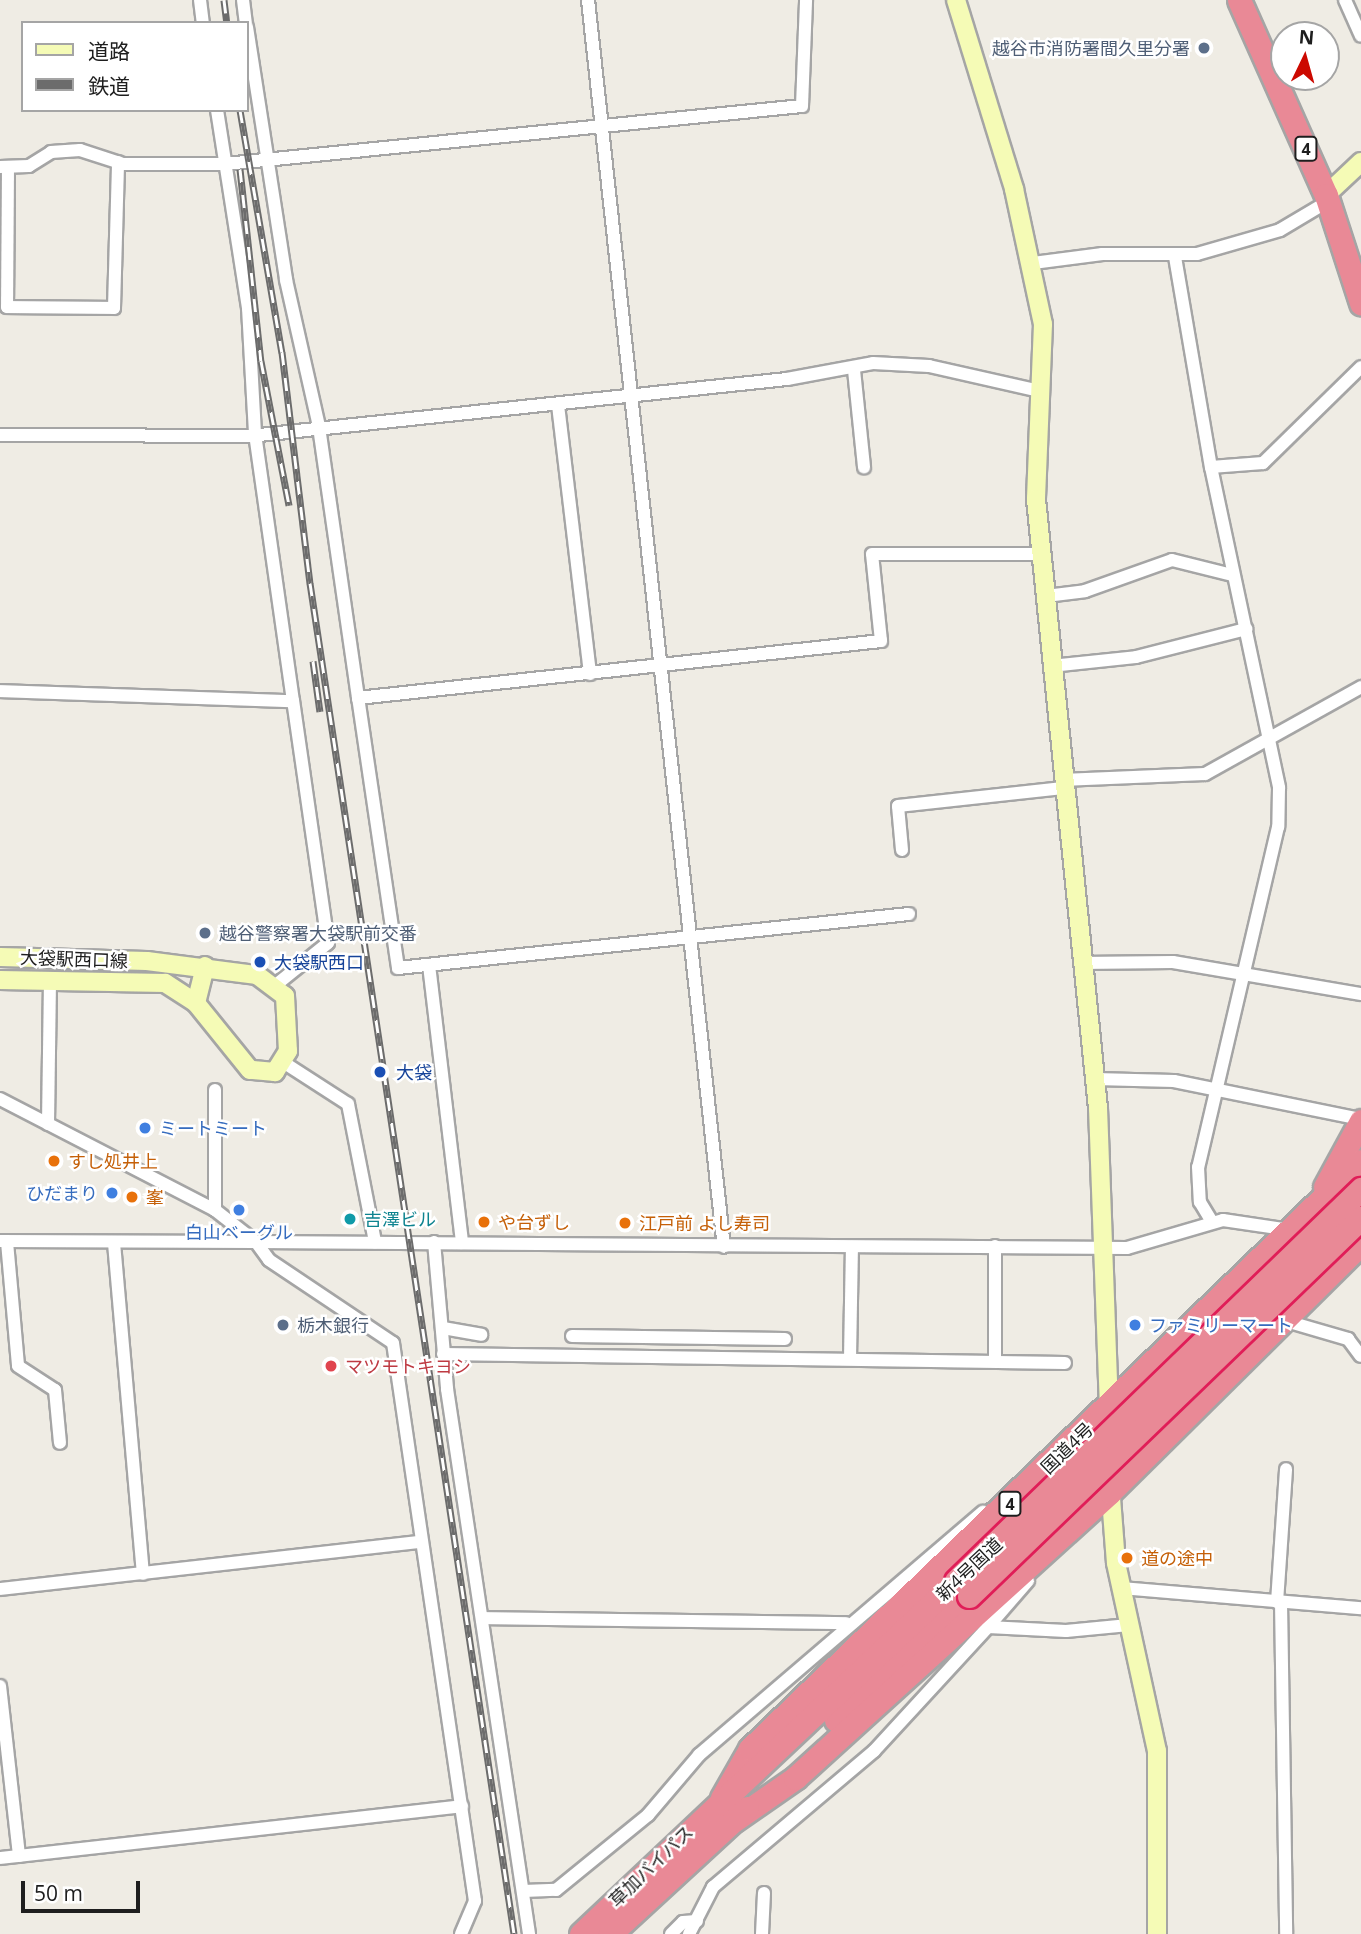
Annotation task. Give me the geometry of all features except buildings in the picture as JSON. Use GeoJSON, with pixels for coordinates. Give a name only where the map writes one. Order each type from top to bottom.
{"type":"FeatureCollection","features":[{"type":"Feature","properties":{"kind":"highway","name":"4"},"geometry":{"type":"LineString","coordinates":[[1243,1],[1326,198],[1361,303]]}},
{"type":"Feature","properties":{"kind":"highway","name":"4"},"geometry":{"type":"LineString","coordinates":[[1302,1224],[1361,1120]]}},
{"type":"Feature","properties":{"kind":"highway","name":"国道4号"},"geometry":{"type":"LineString","coordinates":[[722,1798],[750,1749],[1302,1224],[1361,1161]]}},
{"type":"Feature","properties":{"kind":"highway","name":"新4号国道"},"geometry":{"type":"LineString","coordinates":[[736,1819],[962,1588],[1361,1189]]}},
{"type":"Feature","properties":{"kind":"highway","name":"新4号国道"},"geometry":{"type":"LineString","coordinates":[[722,1798],[962,1588],[1361,1218]]}},
{"type":"Feature","properties":{"kind":"highway","name":"4"},"geometry":{"type":"LineString","coordinates":[[736,1819],[795,1778],[1110,1492],[1361,1244]]}},
{"type":"Feature","properties":{"kind":"highway","name":"草加バイパス"},"geometry":{"type":"LineString","coordinates":[[581,1934],[722,1798]]}},
{"type":"Feature","properties":{"kind":"highway","name":"草加バイパス"},"geometry":{"type":"LineString","coordinates":[[610,1934],[736,1819]]}},
{"type":"Feature","properties":{"kind":"street"},"geometry":{"type":"LineString","coordinates":[[200,0],[204,21]]}},
{"type":"Feature","properties":{"kind":"street"},"geometry":{"type":"LineString","coordinates":[[243,0],[246,21]]}},
{"type":"Feature","properties":{"kind":"street"},"geometry":{"type":"LineString","coordinates":[[588,0],[724,1247]]}},
{"type":"Feature","properties":{"kind":"street"},"geometry":{"type":"LineString","coordinates":[[118,162],[114,308],[7,307],[4,168],[80,150],[118,162],[225,164],[267,161],[802,106],[806,0]]}},
{"type":"Feature","properties":{"kind":"street"},"geometry":{"type":"LineString","coordinates":[[956,0],[1033,263],[1043,324],[1035,438],[1041,554],[1080,963],[1095,1079],[1104,1248],[1110,1492],[1121,1588],[1157,1751],[1157,1934]]}},
{"type":"Feature","properties":{"kind":"street"},"geometry":{"type":"LineString","coordinates":[[1345,0],[1361,36]]}},
{"type":"Feature","properties":{"kind":"street"},"geometry":{"type":"LineString","coordinates":[[248,38],[267,161],[319,427],[398,968],[692,941],[903,915]]}},
{"type":"Feature","properties":{"kind":"street"},"geometry":{"type":"LineString","coordinates":[[217,112],[248,308],[255,433],[328,943],[277,984],[289,1010],[283,1062],[348,1104],[374,1242]]}},
{"type":"Feature","properties":{"kind":"street"},"geometry":{"type":"LineString","coordinates":[[1033,263],[1102,254],[1175,257],[1280,230],[1326,198],[1361,162]]}},
{"type":"Feature","properties":{"kind":"street"},"geometry":{"type":"LineString","coordinates":[[1175,257],[1232,575],[1279,788],[1278,827],[1197,1183],[1212,1223]]}},
{"type":"Feature","properties":{"kind":"street"},"geometry":{"type":"LineString","coordinates":[[0,435],[255,433],[558,405],[629,393],[855,370],[873,363],[929,366],[1040,391]]}},
{"type":"Feature","properties":{"kind":"street"},"geometry":{"type":"LineString","coordinates":[[1211,467],[1263,463],[1361,367]]}},
{"type":"Feature","properties":{"kind":"street"},"geometry":{"type":"LineString","coordinates":[[855,370],[864,467]]}},
{"type":"Feature","properties":{"kind":"street"},"geometry":{"type":"LineString","coordinates":[[558,405],[590,674]]}},
{"type":"Feature","properties":{"kind":"street"},"geometry":{"type":"LineString","coordinates":[[358,698],[661,667],[677,659],[881,641],[872,554],[1041,554]]}},
{"type":"Feature","properties":{"kind":"street"},"geometry":{"type":"LineString","coordinates":[[1045,596],[1086,591],[1172,560],[1232,575]]}},
{"type":"Feature","properties":{"kind":"street"},"geometry":{"type":"LineString","coordinates":[[1051,666],[1136,657],[1246,629]]}},
{"type":"Feature","properties":{"kind":"street"},"geometry":{"type":"LineString","coordinates":[[902,850],[898,806],[1063,784],[1192,778],[1361,687]]}},
{"type":"Feature","properties":{"kind":"street"},"geometry":{"type":"LineString","coordinates":[[0,691],[293,701]]}},
{"type":"Feature","properties":{"kind":"street","name":"大袋駅西口線"},"geometry":{"type":"LineString","coordinates":[[0,957],[147,961],[205,966],[277,984]]}},
{"type":"Feature","properties":{"kind":"street"},"geometry":{"type":"LineString","coordinates":[[1080,963],[1148,960],[1361,994]]}},
{"type":"Feature","properties":{"kind":"street"},"geometry":{"type":"LineString","coordinates":[[429,965],[462,1243]]}},
{"type":"Feature","properties":{"kind":"street"},"geometry":{"type":"LineString","coordinates":[[196,1003],[205,966]]}},
{"type":"Feature","properties":{"kind":"street","name":"大袋駅西口線"},"geometry":{"type":"LineString","coordinates":[[0,980],[146,980],[165,983],[196,1003],[250,1070],[266,1075],[283,1062]]}},
{"type":"Feature","properties":{"kind":"street"},"geometry":{"type":"LineString","coordinates":[[48,1124],[50,980]]}},
{"type":"Feature","properties":{"kind":"street"},"geometry":{"type":"LineString","coordinates":[[1095,1079],[1153,1079],[1361,1120]]}},
{"type":"Feature","properties":{"kind":"street"},"geometry":{"type":"LineString","coordinates":[[215,1090],[215,1210]]}},
{"type":"Feature","properties":{"kind":"street"},"geometry":{"type":"LineString","coordinates":[[0,1100],[215,1210],[256,1242],[269,1260],[393,1343],[475,1901],[461,1934]]}},
{"type":"Feature","properties":{"kind":"street"},"geometry":{"type":"LineString","coordinates":[[60,1443],[55,1390],[18,1366],[4,1242],[434,1242],[724,1247],[1104,1248],[1139,1247],[1212,1223],[1302,1224]]}},
{"type":"Feature","properties":{"kind":"street"},"geometry":{"type":"LineString","coordinates":[[434,1242],[443,1354],[529,1934]]}},
{"type":"Feature","properties":{"kind":"street"},"geometry":{"type":"LineString","coordinates":[[114,1243],[143,1574]]}},
{"type":"Feature","properties":{"kind":"street"},"geometry":{"type":"LineString","coordinates":[[995,1246],[995,1361]]}},
{"type":"Feature","properties":{"kind":"street"},"geometry":{"type":"LineString","coordinates":[[850,1359],[852,1247]]}},
{"type":"Feature","properties":{"kind":"street"},"geometry":{"type":"LineString","coordinates":[[1286,1321],[1348,1339],[1361,1356]]}},
{"type":"Feature","properties":{"kind":"street"},"geometry":{"type":"LineString","coordinates":[[443,1328],[481,1335]]}},
{"type":"Feature","properties":{"kind":"street"},"geometry":{"type":"LineString","coordinates":[[572,1336],[785,1339]]}},
{"type":"Feature","properties":{"kind":"street"},"geometry":{"type":"LineString","coordinates":[[660,1338],[660,1357]]}},
{"type":"Feature","properties":{"kind":"street"},"geometry":{"type":"LineString","coordinates":[[443,1354],[1065,1363]]}},
{"type":"Feature","properties":{"kind":"street"},"geometry":{"type":"LineString","coordinates":[[1286,1469],[1279,1602],[1286,1934]]}},
{"type":"Feature","properties":{"kind":"street"},"geometry":{"type":"LineString","coordinates":[[523,1891],[556,1890],[671,1795],[699,1755],[846,1623],[981,1512],[1003,1511]]}},
{"type":"Feature","properties":{"kind":"street"},"geometry":{"type":"LineString","coordinates":[[0,1589],[421,1542]]}},
{"type":"Feature","properties":{"kind":"street"},"geometry":{"type":"LineString","coordinates":[[690,1934],[720,1880],[874,1751],[1052,1555],[1051,1545]]}},
{"type":"Feature","properties":{"kind":"street"},"geometry":{"type":"LineString","coordinates":[[1121,1588],[1361,1608]]}},
{"type":"Feature","properties":{"kind":"street"},"geometry":{"type":"LineString","coordinates":[[483,1618],[846,1623]]}},
{"type":"Feature","properties":{"kind":"street"},"geometry":{"type":"LineString","coordinates":[[988,1627],[1066,1631],[1129,1625]]}},
{"type":"Feature","properties":{"kind":"street"},"geometry":{"type":"LineString","coordinates":[[0,1686],[19,1856]]}},
{"type":"Feature","properties":{"kind":"street"},"geometry":{"type":"LineString","coordinates":[[0,1858],[462,1806]]}},
{"type":"Feature","properties":{"kind":"street"},"geometry":{"type":"LineString","coordinates":[[762,1934],[764,1893]]}},
{"type":"Feature","properties":{"kind":"street"},"geometry":{"type":"LineString","coordinates":[[671,1934],[683,1922],[697,1921]]}},
{"type":"Feature","properties":{"kind":"railway"},"geometry":{"type":"LineString","coordinates":[[224,0],[227,21]]}},
{"type":"Feature","properties":{"kind":"railway"},"geometry":{"type":"LineString","coordinates":[[240,112],[282,352],[310,583],[514,1934]]}},
{"type":"Feature","properties":{"kind":"railway"},"geometry":{"type":"LineString","coordinates":[[240,169],[261,361],[289,505]]}},
{"type":"Feature","properties":{"kind":"railway"},"geometry":{"type":"LineString","coordinates":[[313,661],[320,712]]}},
{"type":"Feature","properties":{"kind":"place","name":"越谷市消防署間久里分署"},"geometry":{"type":"Point","coordinates":[1204,48]}},
{"type":"Feature","properties":{"kind":"place","name":"越谷警察署大袋駅前交番"},"geometry":{"type":"Point","coordinates":[205,933]}},
{"type":"Feature","properties":{"kind":"place","name":"大袋駅西口"},"geometry":{"type":"Point","coordinates":[260,962]}},
{"type":"Feature","properties":{"kind":"place","name":"大袋"},"geometry":{"type":"Point","coordinates":[380,1072]}},
{"type":"Feature","properties":{"kind":"place","name":"ミートミート"},"geometry":{"type":"Point","coordinates":[145,1128]}},
{"type":"Feature","properties":{"kind":"place","name":"すし処井上"},"geometry":{"type":"Point","coordinates":[54,1161]}},
{"type":"Feature","properties":{"kind":"place","name":"ひだまり"},"geometry":{"type":"Point","coordinates":[112,1193]}},
{"type":"Feature","properties":{"kind":"place","name":"峯"},"geometry":{"type":"Point","coordinates":[132,1197]}},
{"type":"Feature","properties":{"kind":"place","name":"白山ベーグル"},"geometry":{"type":"Point","coordinates":[239,1210]}},
{"type":"Feature","properties":{"kind":"place","name":"吉澤ビル"},"geometry":{"type":"Point","coordinates":[350,1219]}},
{"type":"Feature","properties":{"kind":"place","name":"や台ずし"},"geometry":{"type":"Point","coordinates":[484,1222]}},
{"type":"Feature","properties":{"kind":"place","name":"江戸前 よし寿司"},"geometry":{"type":"Point","coordinates":[625,1223]}},
{"type":"Feature","properties":{"kind":"place","name":"栃木銀行"},"geometry":{"type":"Point","coordinates":[283,1325]}},
{"type":"Feature","properties":{"kind":"place","name":"ファミリーマート"},"geometry":{"type":"Point","coordinates":[1135,1325]}},
{"type":"Feature","properties":{"kind":"place","name":"マツモトキヨシ"},"geometry":{"type":"Point","coordinates":[331,1366]}},
{"type":"Feature","properties":{"kind":"place","name":"道の途中"},"geometry":{"type":"Point","coordinates":[1127,1558]}}]}
